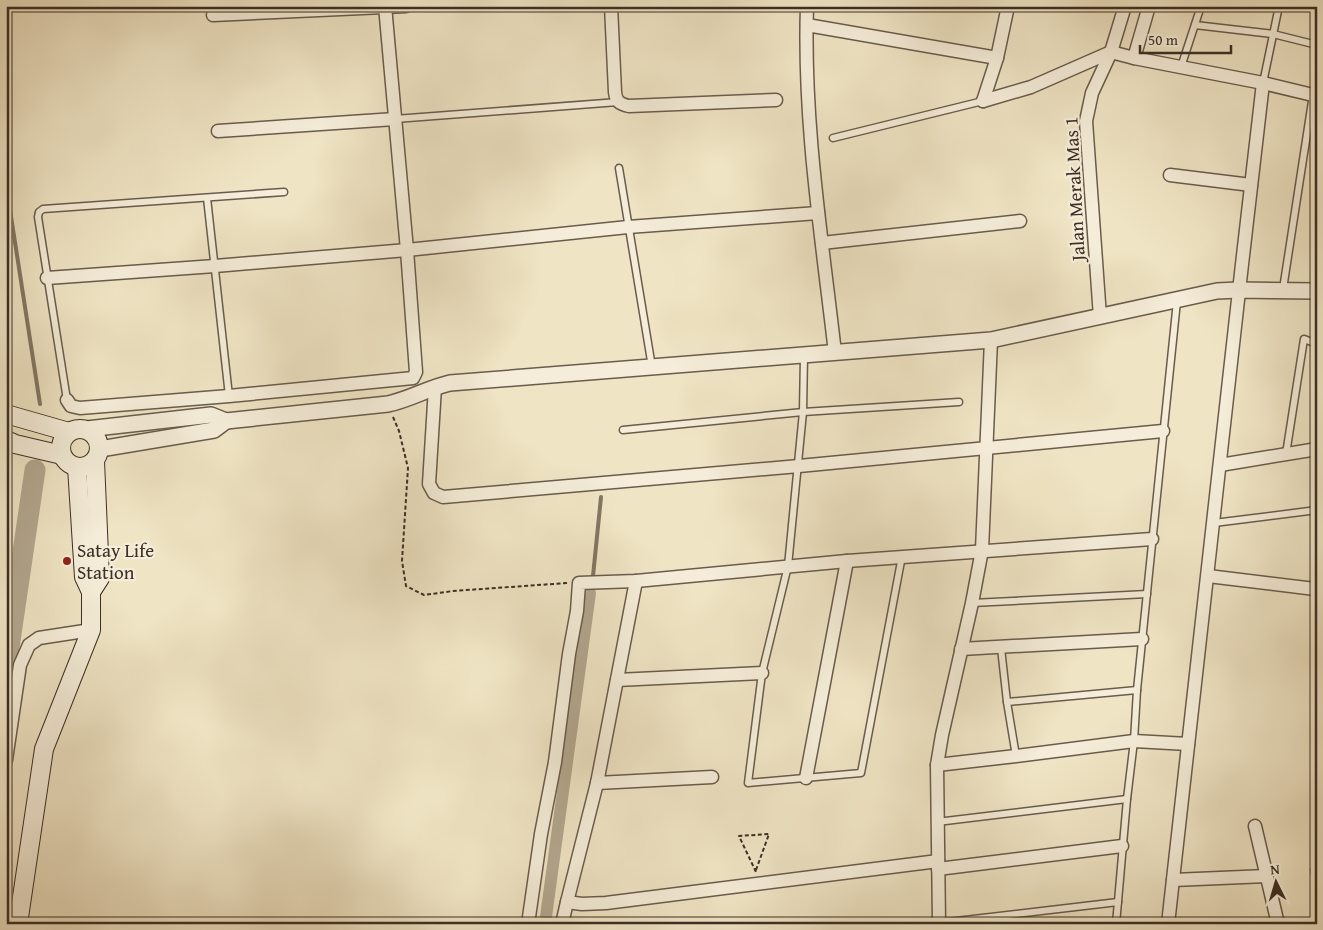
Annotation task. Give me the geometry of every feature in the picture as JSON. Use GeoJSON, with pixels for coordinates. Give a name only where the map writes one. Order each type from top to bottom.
{"type":"FeatureCollection","features":[{"type":"Feature","properties":{"kind":"main road"},"geometry":{"type":"LineString","coordinates":[[6,414],[69,432]]}},
{"type":"Feature","properties":{"kind":"main road"},"geometry":{"type":"LineString","coordinates":[[62,455],[62,442],[69,432],[75,429],[87,429],[97,437],[100,578],[91,592]]}},
{"type":"Feature","properties":{"kind":"main road"},"geometry":{"type":"LineString","coordinates":[[6,440],[15,444],[62,455],[71,465],[77,467],[84,467],[97,455]]}},
{"type":"Feature","properties":{"kind":"main road"},"geometry":{"type":"LineString","coordinates":[[18,924],[44,749],[91,630],[91,592],[84,577],[77,467]]}},
{"type":"Feature","properties":{"kind":"street"},"geometry":{"type":"LineString","coordinates":[[213,15],[406,6]]}},
{"type":"Feature","properties":{"kind":"street"},"geometry":{"type":"LineString","coordinates":[[611,6],[615,92],[618,102],[628,106],[776,100]]}},
{"type":"Feature","properties":{"kind":"street"},"geometry":{"type":"LineString","coordinates":[[807,6],[809,121],[835,353]]}},
{"type":"Feature","properties":{"kind":"street"},"geometry":{"type":"LineString","coordinates":[[983,101],[997,58],[1008,6]]}},
{"type":"Feature","properties":{"kind":"street","name":"Jalan Merak Mas 1"},"geometry":{"type":"LineString","coordinates":[[1100,317],[1086,121],[1092,94],[1111,52],[1125,6]]}},
{"type":"Feature","properties":{"kind":"street"},"geometry":{"type":"LineString","coordinates":[[1134,58],[1150,6]]}},
{"type":"Feature","properties":{"kind":"street"},"geometry":{"type":"LineString","coordinates":[[67,400],[71,406],[80,408],[413,378],[416,372],[408,250],[385,7]]}},
{"type":"Feature","properties":{"kind":"street"},"geometry":{"type":"LineString","coordinates":[[807,25],[997,58]]}},
{"type":"Feature","properties":{"kind":"street"},"geometry":{"type":"LineString","coordinates":[[983,101],[1032,87],[1111,52],[1263,83],[1315,96]]}},
{"type":"Feature","properties":{"kind":"street"},"geometry":{"type":"LineString","coordinates":[[1168,924],[1214,523],[1238,290],[1263,83]]}},
{"type":"Feature","properties":{"kind":"street"},"geometry":{"type":"LineString","coordinates":[[218,131],[395,119]]}},
{"type":"Feature","properties":{"kind":"street"},"geometry":{"type":"LineString","coordinates":[[1170,175],[1251,186]]}},
{"type":"Feature","properties":{"kind":"street"},"geometry":{"type":"LineString","coordinates":[[47,278],[408,250],[628,227],[818,213]]}},
{"type":"Feature","properties":{"kind":"street"},"geometry":{"type":"LineString","coordinates":[[822,243],[1020,221]]}},
{"type":"Feature","properties":{"kind":"street"},"geometry":{"type":"LineString","coordinates":[[87,429],[211,415],[226,421],[388,404],[413,398],[436,386],[450,383],[991,340],[1217,291],[1317,292]]}},
{"type":"Feature","properties":{"kind":"street"},"geometry":{"type":"LineString","coordinates":[[939,923],[937,765],[982,550],[991,340]]}},
{"type":"Feature","properties":{"kind":"street"},"geometry":{"type":"LineString","coordinates":[[436,386],[430,484],[434,493],[442,497],[799,466],[1163,431]]}},
{"type":"Feature","properties":{"kind":"street"},"geometry":{"type":"LineString","coordinates":[[97,455],[214,430],[226,421]]}},
{"type":"Feature","properties":{"kind":"street"},"geometry":{"type":"LineString","coordinates":[[1220,465],[1317,449]]}},
{"type":"Feature","properties":{"kind":"street"},"geometry":{"type":"LineString","coordinates":[[528,924],[541,834],[555,762],[569,654],[577,611],[579,583],[636,581],[902,556],[1152,539]]}},
{"type":"Feature","properties":{"kind":"street"},"geometry":{"type":"LineString","coordinates":[[806,778],[847,561]]}},
{"type":"Feature","properties":{"kind":"street"},"geometry":{"type":"LineString","coordinates":[[1208,576],[1316,589]]}},
{"type":"Feature","properties":{"kind":"street"},"geometry":{"type":"LineString","coordinates":[[562,924],[597,783],[636,581]]}},
{"type":"Feature","properties":{"kind":"street"},"geometry":{"type":"LineString","coordinates":[[6,760],[20,665],[29,645],[39,638],[91,630]]}},
{"type":"Feature","properties":{"kind":"street"},"geometry":{"type":"LineString","coordinates":[[962,649],[1142,639]]}},
{"type":"Feature","properties":{"kind":"street"},"geometry":{"type":"LineString","coordinates":[[617,680],[762,673]]}},
{"type":"Feature","properties":{"kind":"street"},"geometry":{"type":"LineString","coordinates":[[937,765],[1134,740],[1188,744]]}},
{"type":"Feature","properties":{"kind":"street"},"geometry":{"type":"LineString","coordinates":[[597,783],[712,778]]}},
{"type":"Feature","properties":{"kind":"street"},"geometry":{"type":"LineString","coordinates":[[1256,826],[1278,924]]}},
{"type":"Feature","properties":{"kind":"street"},"geometry":{"type":"LineString","coordinates":[[567,902],[582,904],[606,903],[1122,846]]}},
{"type":"Feature","properties":{"kind":"street"},"geometry":{"type":"LineString","coordinates":[[1173,880],[1267,876]]}},
{"type":"Feature","properties":{"kind":"lane"},"geometry":{"type":"LineString","coordinates":[[1181,67],[1201,6]]}},
{"type":"Feature","properties":{"kind":"lane"},"geometry":{"type":"LineString","coordinates":[[1263,83],[1279,6]]}},
{"type":"Feature","properties":{"kind":"lane"},"geometry":{"type":"LineString","coordinates":[[1195,25],[1273,34],[1317,45]]}},
{"type":"Feature","properties":{"kind":"lane"},"geometry":{"type":"LineString","coordinates":[[1283,291],[1315,96]]}},
{"type":"Feature","properties":{"kind":"lane"},"geometry":{"type":"LineString","coordinates":[[832,138],[983,101]]}},
{"type":"Feature","properties":{"kind":"lane"},"geometry":{"type":"LineString","coordinates":[[395,119],[618,102]]}},
{"type":"Feature","properties":{"kind":"lane"},"geometry":{"type":"LineString","coordinates":[[619,168],[652,368]]}},
{"type":"Feature","properties":{"kind":"lane"},"geometry":{"type":"LineString","coordinates":[[67,400],[47,278],[38,217],[39,212],[43,209],[284,192]]}},
{"type":"Feature","properties":{"kind":"lane"},"geometry":{"type":"LineString","coordinates":[[207,198],[229,396]]}},
{"type":"Feature","properties":{"kind":"lane"},"geometry":{"type":"LineString","coordinates":[[1116,924],[1137,690],[1177,299]]}},
{"type":"Feature","properties":{"kind":"lane"},"geometry":{"type":"LineString","coordinates":[[1286,454],[1304,339],[1317,344]]}},
{"type":"Feature","properties":{"kind":"lane"},"geometry":{"type":"LineString","coordinates":[[804,356],[804,412],[788,566],[762,673],[748,783],[861,774],[902,556]]}},
{"type":"Feature","properties":{"kind":"lane"},"geometry":{"type":"LineString","coordinates":[[623,430],[804,412],[959,402]]}},
{"type":"Feature","properties":{"kind":"lane"},"geometry":{"type":"LineString","coordinates":[[1214,523],[1317,510]]}},
{"type":"Feature","properties":{"kind":"lane"},"geometry":{"type":"LineString","coordinates":[[972,603],[1147,594]]}},
{"type":"Feature","properties":{"kind":"lane"},"geometry":{"type":"LineString","coordinates":[[1001,648],[1016,756]]}},
{"type":"Feature","properties":{"kind":"lane"},"geometry":{"type":"LineString","coordinates":[[1007,702],[1137,690]]}},
{"type":"Feature","properties":{"kind":"lane"},"geometry":{"type":"LineString","coordinates":[[937,822],[1127,799]]}},
{"type":"Feature","properties":{"kind":"lane"},"geometry":{"type":"LineString","coordinates":[[939,923],[1118,902]]}},
{"type":"Feature","properties":{"kind":"path"},"geometry":{"type":"LineString","coordinates":[[388,404],[399,431],[408,468],[402,562],[406,586],[424,595],[453,591],[579,583]]}},
{"type":"Feature","properties":{"kind":"path"},"geometry":{"type":"LineString","coordinates":[[769,834],[766,843],[756,870],[739,836],[769,834]]}},
{"type":"Feature","properties":{"kind":"shaded area"},"geometry":{"type":"Polygon","coordinates":[[[1317,866],[1317,905],[1310,869],[1317,866]]]}},
{"type":"Feature","properties":{"kind":"waterway"},"geometry":{"type":"LineString","coordinates":[[6,184],[40,404]]}},
{"type":"Feature","properties":{"kind":"waterway"},"geometry":{"type":"LineString","coordinates":[[6,668],[35,470]]}},
{"type":"Feature","properties":{"kind":"waterway"},"geometry":{"type":"LineString","coordinates":[[593,576],[601,497]]}},
{"type":"Feature","properties":{"kind":"waterway"},"geometry":{"type":"LineString","coordinates":[[545,924],[590,593]]}},
{"type":"Feature","properties":{"kind":"place","name":"Satay Life Station"},"geometry":{"type":"Point","coordinates":[67,561]}}]}
